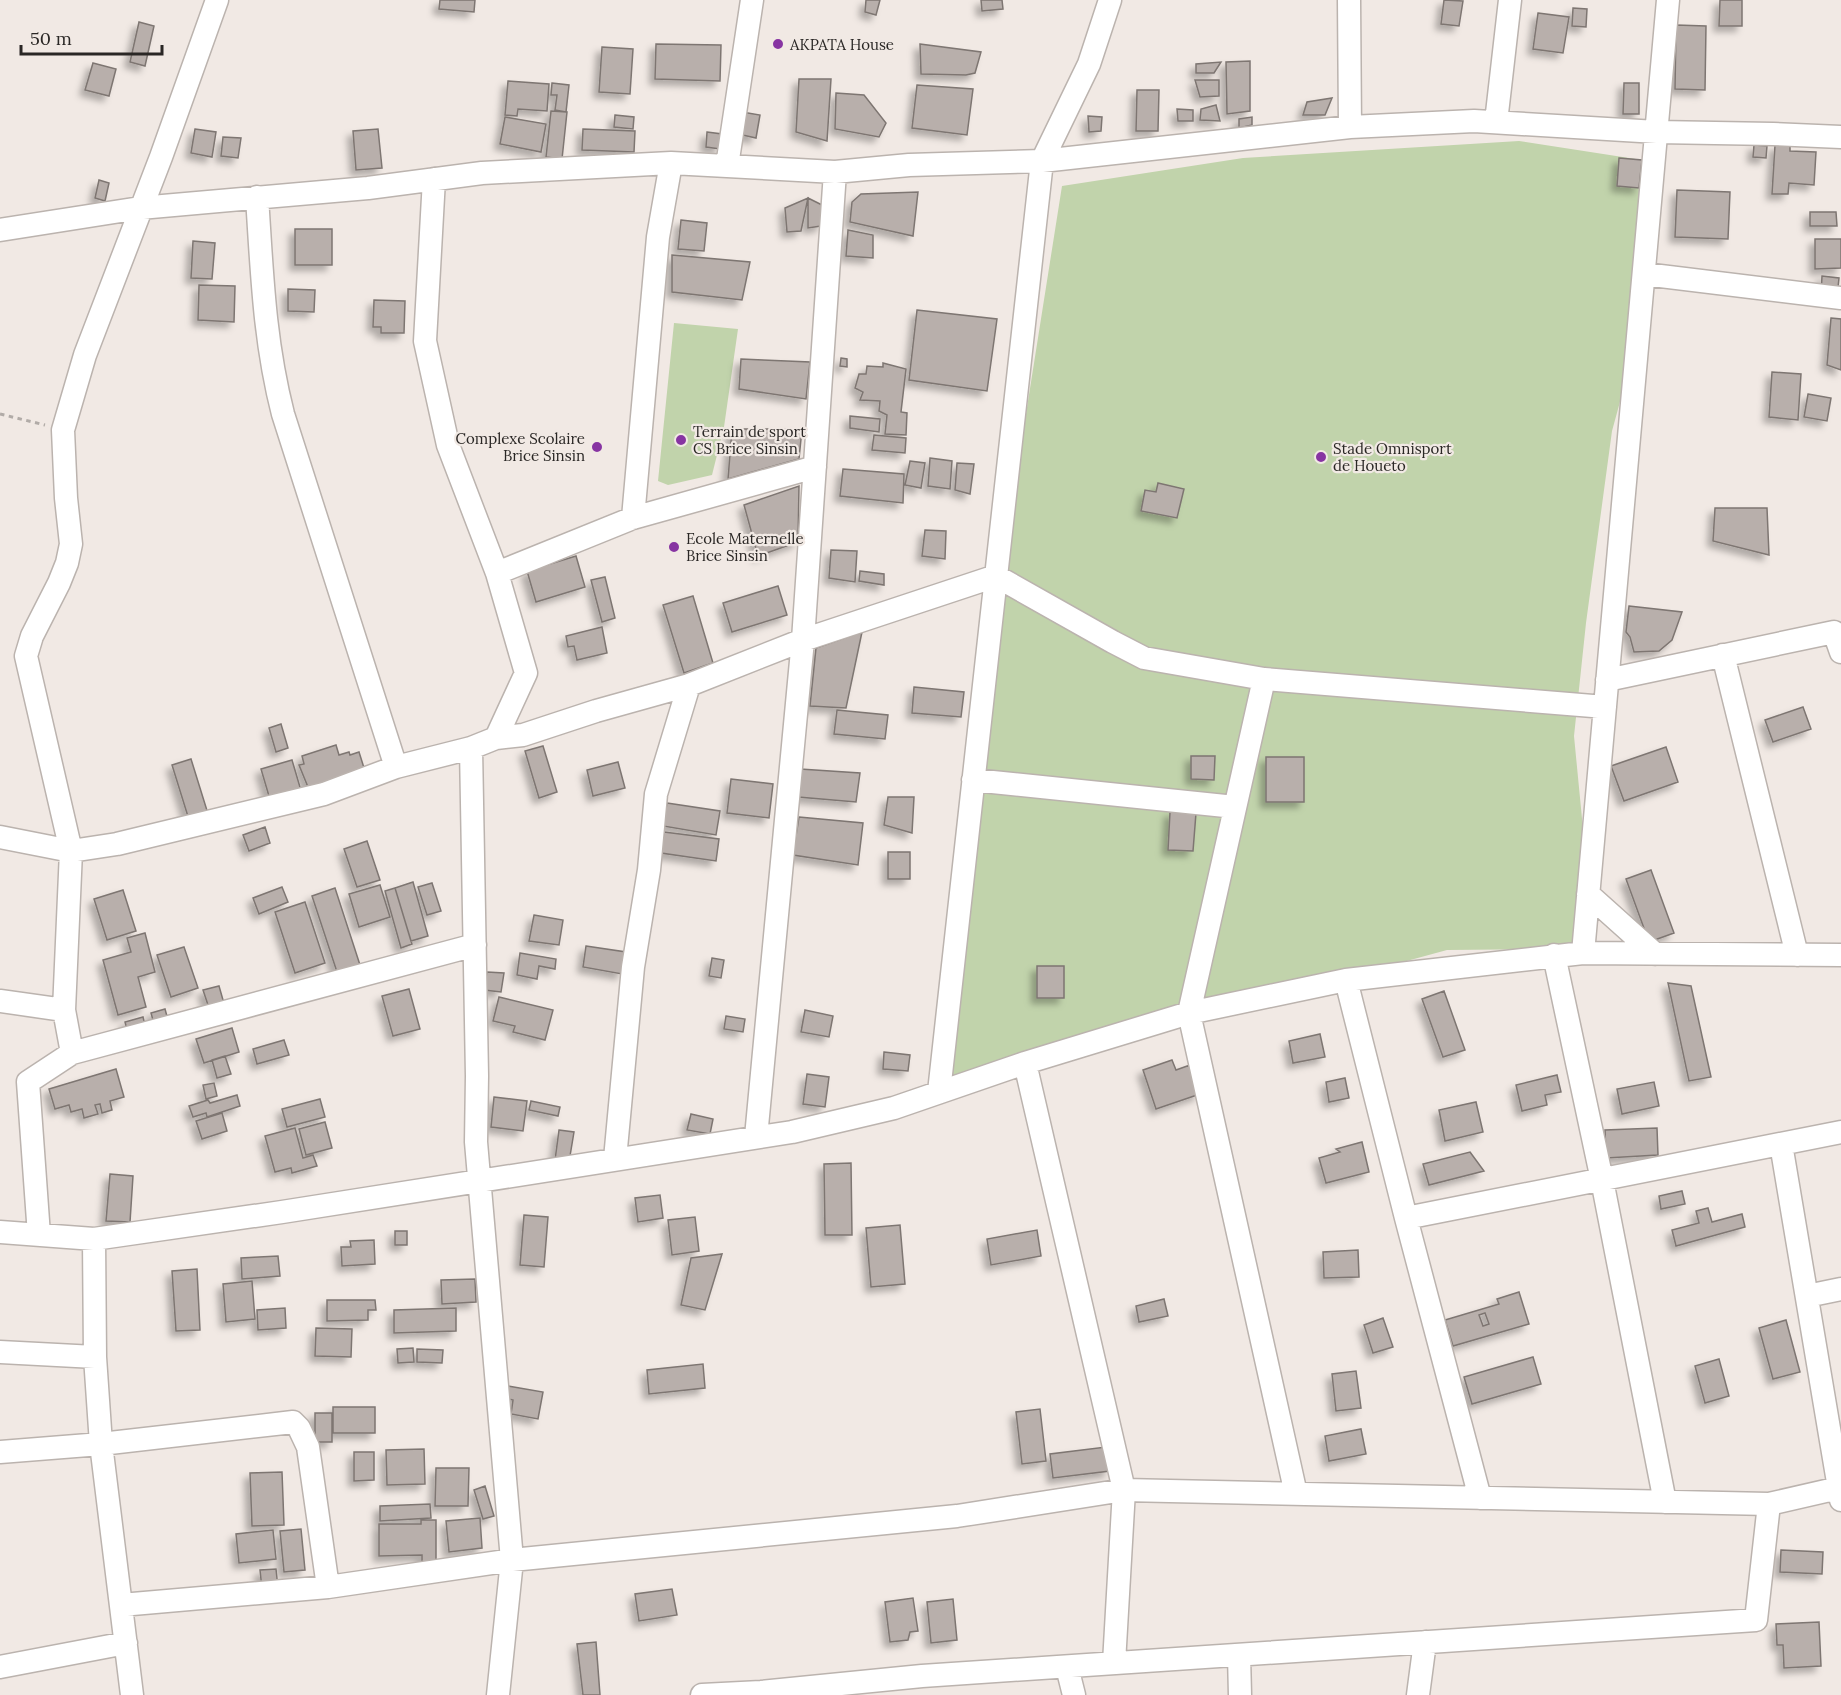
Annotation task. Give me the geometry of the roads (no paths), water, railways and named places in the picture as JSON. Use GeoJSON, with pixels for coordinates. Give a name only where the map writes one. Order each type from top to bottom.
{"type":"FeatureCollection","features":[{"type":"Feature","properties":{"kind":"street"},"geometry":{"type":"LineString","coordinates":[[72,1053],[64,1010],[71,851],[26,656],[32,636],[63,573],[71,544],[63,430],[85,355],[161,157],[217,0]]}},
{"type":"Feature","properties":{"kind":"street"},"geometry":{"type":"LineString","coordinates":[[727,166],[752,0]]}},
{"type":"Feature","properties":{"kind":"street"},"geometry":{"type":"LineString","coordinates":[[939,1092],[1042,161],[1089,64],[1110,0]]}},
{"type":"Feature","properties":{"kind":"street"},"geometry":{"type":"LineString","coordinates":[[1349,0],[1350,127]]}},
{"type":"Feature","properties":{"kind":"street"},"geometry":{"type":"LineString","coordinates":[[1496,122],[1510,0]]}},
{"type":"Feature","properties":{"kind":"street"},"geometry":{"type":"LineString","coordinates":[[1583,953],[1668,0]]}},
{"type":"Feature","properties":{"kind":"street"},"geometry":{"type":"LineString","coordinates":[[0,230],[140,208],[356,189],[531,170],[671,163],[835,172],[909,165],[1042,161],[1350,127],[1496,122],[1657,132],[1841,137]]}},
{"type":"Feature","properties":{"kind":"street"},"geometry":{"type":"LineString","coordinates":[[633,518],[658,237],[671,163]]}},
{"type":"Feature","properties":{"kind":"street"},"geometry":{"type":"LineString","coordinates":[[756,1137],[803,640],[835,172]]}},
{"type":"Feature","properties":{"kind":"street"},"geometry":{"type":"LineString","coordinates":[[434,179],[425,341],[448,445],[497,573],[526,673],[496,738]]}},
{"type":"Feature","properties":{"kind":"street"},"geometry":{"type":"LineString","coordinates":[[257,197],[264,311],[273,372],[283,414],[396,767]]}},
{"type":"Feature","properties":{"kind":"street"},"geometry":{"type":"LineString","coordinates":[[1644,274],[1841,298]]}},
{"type":"Feature","properties":{"kind":"street"},"geometry":{"type":"LineString","coordinates":[[497,573],[633,518],[815,467]]}},
{"type":"Feature","properties":{"kind":"street"},"geometry":{"type":"LineString","coordinates":[[0,837],[71,851],[117,844],[324,794],[396,767],[471,748],[496,738],[523,735],[596,711],[689,685],[803,640],[996,576],[1144,658],[1263,679],[1605,707]]}},
{"type":"Feature","properties":{"kind":"street"},"geometry":{"type":"LineString","coordinates":[[1607,680],[1834,632],[1841,652]]}},
{"type":"Feature","properties":{"kind":"street"},"geometry":{"type":"LineString","coordinates":[[1723,656],[1797,955]]}},
{"type":"Feature","properties":{"kind":"street"},"geometry":{"type":"LineString","coordinates":[[1263,679],[1189,1012],[1296,1494]]}},
{"type":"Feature","properties":{"kind":"street"},"geometry":{"type":"LineString","coordinates":[[615,1159],[633,967],[649,870],[656,794],[689,685]]}},
{"type":"Feature","properties":{"kind":"street"},"geometry":{"type":"LineString","coordinates":[[471,748],[477,1076],[476,1142],[512,1560],[498,1695]]}},
{"type":"Feature","properties":{"kind":"street"},"geometry":{"type":"LineString","coordinates":[[973,780],[1235,807]]}},
{"type":"Feature","properties":{"kind":"street"},"geometry":{"type":"LineString","coordinates":[[1588,894],[1655,954]]}},
{"type":"Feature","properties":{"kind":"street"},"geometry":{"type":"LineString","coordinates":[[39,1235],[28,1082],[72,1053],[475,945]]}},
{"type":"Feature","properties":{"kind":"street"},"geometry":{"type":"LineString","coordinates":[[0,1232],[94,1239],[792,1132],[894,1108],[1025,1063],[1189,1012],[1346,980],[1583,953],[1841,956]]}},
{"type":"Feature","properties":{"kind":"street"},"geometry":{"type":"LineString","coordinates":[[1554,955],[1602,1180],[1665,1502]]}},
{"type":"Feature","properties":{"kind":"street"},"geometry":{"type":"LineString","coordinates":[[1346,980],[1480,1498]]}},
{"type":"Feature","properties":{"kind":"street"},"geometry":{"type":"LineString","coordinates":[[0,1002],[64,1010]]}},
{"type":"Feature","properties":{"kind":"street"},"geometry":{"type":"LineString","coordinates":[[1025,1063],[1124,1490],[1114,1663]]}},
{"type":"Feature","properties":{"kind":"street"},"geometry":{"type":"LineString","coordinates":[[1406,1218],[1841,1132]]}},
{"type":"Feature","properties":{"kind":"street"},"geometry":{"type":"LineString","coordinates":[[121,1605],[328,1587],[512,1560],[957,1516],[1124,1490],[1769,1504],[1840,1494],[1781,1144]]}},
{"type":"Feature","properties":{"kind":"street"},"geometry":{"type":"LineString","coordinates":[[94,1239],[95,1357],[101,1444],[132,1695]]}},
{"type":"Feature","properties":{"kind":"street"},"geometry":{"type":"LineString","coordinates":[[1807,1296],[1841,1289]]}},
{"type":"Feature","properties":{"kind":"street"},"geometry":{"type":"LineString","coordinates":[[0,1352],[95,1357]]}},
{"type":"Feature","properties":{"kind":"street"},"geometry":{"type":"LineString","coordinates":[[0,1452],[101,1444],[292,1422],[299,1428],[308,1447],[328,1587]]}},
{"type":"Feature","properties":{"kind":"street"},"geometry":{"type":"LineString","coordinates":[[702,1695],[761,1692],[922,1676],[1756,1620],[1769,1504]]}},
{"type":"Feature","properties":{"kind":"street"},"geometry":{"type":"LineString","coordinates":[[1418,1695],[1425,1642]]}},
{"type":"Feature","properties":{"kind":"street"},"geometry":{"type":"LineString","coordinates":[[0,1667],[126,1643]]}},
{"type":"Feature","properties":{"kind":"street"},"geometry":{"type":"LineString","coordinates":[[1239,1655],[1240,1695]]}},
{"type":"Feature","properties":{"kind":"street"},"geometry":{"type":"LineString","coordinates":[[1067,1667],[1074,1695]]}},
{"type":"Feature","properties":{"kind":"place","name":"AKPATA House"},"geometry":{"type":"Point","coordinates":[778,44]}},
{"type":"Feature","properties":{"kind":"place","name":"Terrain de sport CS Brice Sinsin"},"geometry":{"type":"Point","coordinates":[681,440]}},
{"type":"Feature","properties":{"kind":"place","name":"Complexe Scolaire Brice Sinsin"},"geometry":{"type":"Point","coordinates":[597,447]}},
{"type":"Feature","properties":{"kind":"place","name":"Stade Omnisport de Houeto"},"geometry":{"type":"Point","coordinates":[1321,457]}},
{"type":"Feature","properties":{"kind":"place","name":"Ecole Maternelle Brice Sinsin"},"geometry":{"type":"Point","coordinates":[674,547]}}]}
